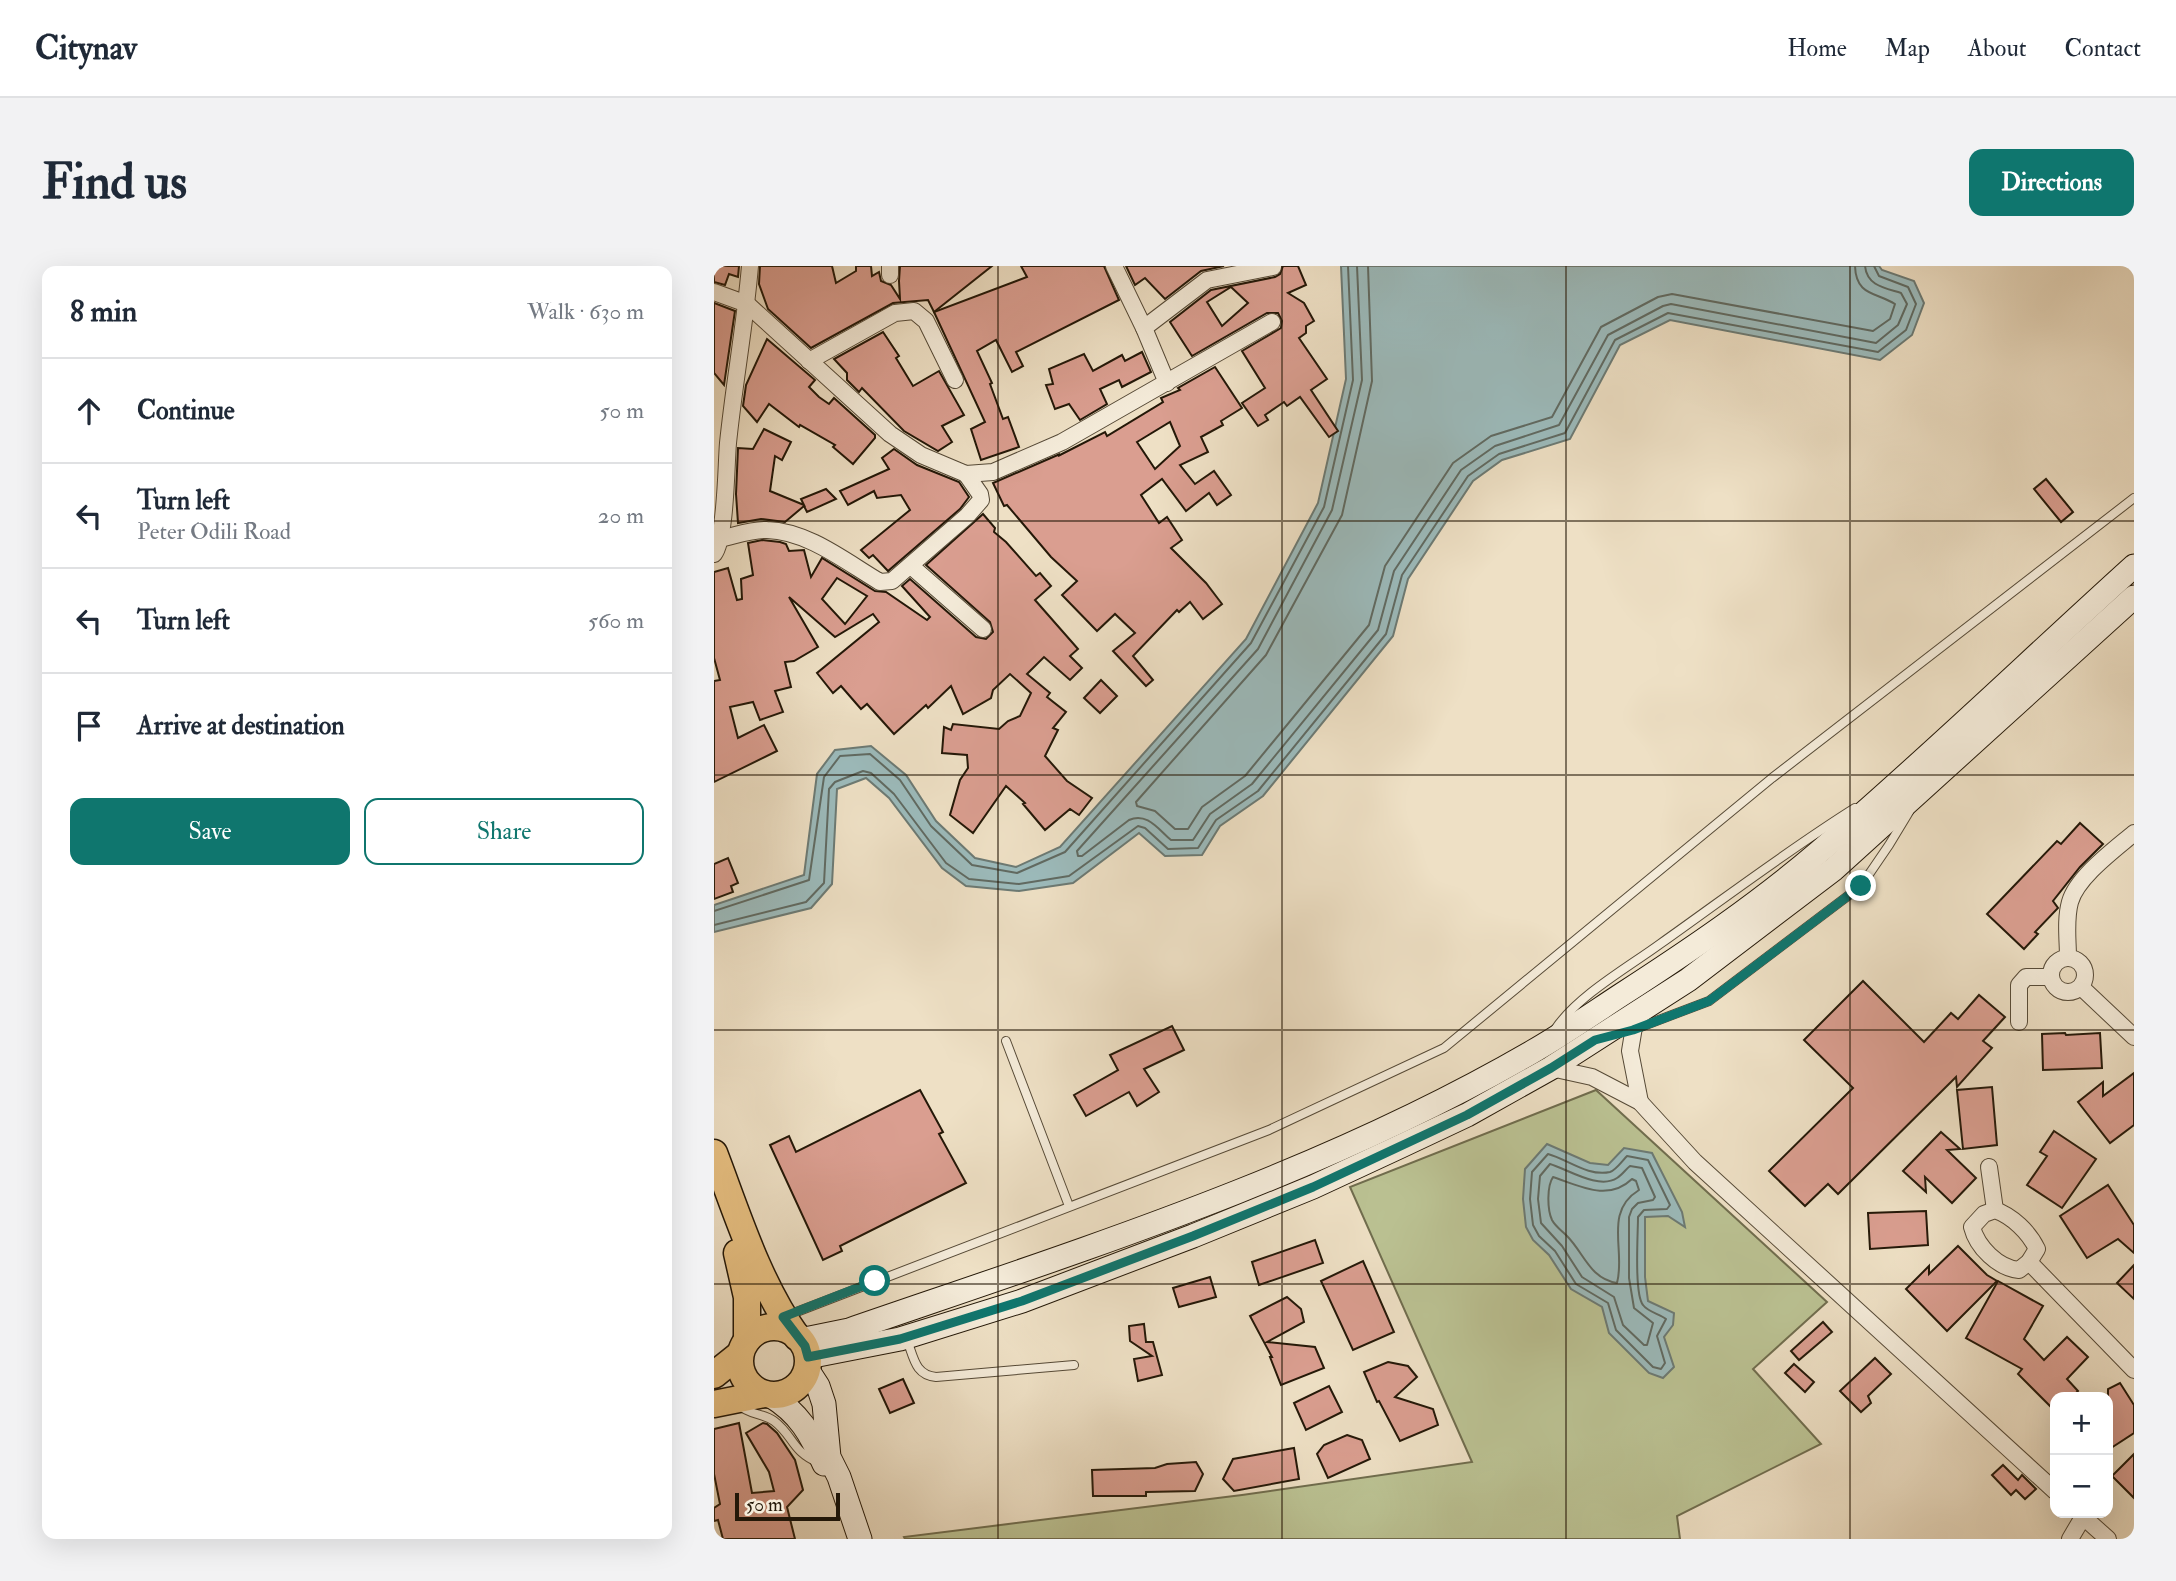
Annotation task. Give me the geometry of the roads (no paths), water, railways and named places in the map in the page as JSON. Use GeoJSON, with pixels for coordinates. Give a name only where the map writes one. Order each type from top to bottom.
{"type":"FeatureCollection","features":[{"type":"Feature","properties":{"kind":"main road"},"geometry":{"type":"LineString","coordinates":[[714,1375],[756,1332],[768,1328],[779,1328],[799,1344],[854,1350],[1022,1301],[1193,1236],[1313,1187],[1467,1115],[1595,1040],[1635,1022],[1834,869],[1913,783],[2134,566]]}},
{"type":"Feature","properties":{"kind":"main road"},"geometry":{"type":"LineString","coordinates":[[799,1344],[849,1330],[1192,1210],[1326,1155],[1430,1105],[1546,1043],[1672,962],[1748,909],[1913,783],[2134,597]]}},
{"type":"Feature","properties":{"kind":"main road"},"geometry":{"type":"LineString","coordinates":[[714,1153],[763,1281],[799,1344],[818,1386],[824,1404],[832,1472]]}},
{"type":"Feature","properties":{"kind":"main road"},"geometry":{"type":"LineString","coordinates":[[714,1193],[745,1280],[748,1314],[739,1366],[743,1377],[751,1387],[787,1405],[800,1418],[832,1472],[860,1539]]}},
{"type":"Feature","properties":{"kind":"main road"},"geometry":{"type":"LineString","coordinates":[[724,1402],[783,1395],[793,1390],[803,1380],[799,1344]]}},
{"type":"Feature","properties":{"kind":"street"},"geometry":{"type":"LineString","coordinates":[[750,266],[747,304],[721,443],[717,546],[765,530],[788,532],[811,542],[880,582],[892,581],[967,516],[981,500],[967,474]]}},
{"type":"Feature","properties":{"kind":"street"},"geometry":{"type":"LineString","coordinates":[[1114,266],[1167,383]]}},
{"type":"Feature","properties":{"kind":"street"},"geometry":{"type":"LineString","coordinates":[[1144,328],[1207,280],[1273,267]]}},
{"type":"Feature","properties":{"kind":"street"},"geometry":{"type":"LineString","coordinates":[[714,292],[747,304],[890,434],[921,455],[967,474],[993,472],[1062,442],[1272,322]]}},
{"type":"Feature","properties":{"kind":"street"},"geometry":{"type":"LineString","coordinates":[[809,361],[895,313],[914,311],[926,321],[955,380]]}},
{"type":"Feature","properties":{"kind":"street"},"geometry":{"type":"LineString","coordinates":[[911,566],[984,629]]}},
{"type":"Feature","properties":{"kind":"street"},"geometry":{"type":"LineString","coordinates":[[2068,958],[2067,925],[2070,901],[2078,884],[2134,833]]}},
{"type":"Feature","properties":{"kind":"street"},"geometry":{"type":"LineString","coordinates":[[2068,958],[2077,960],[2084,968],[2085,980],[2074,992],[2062,992],[2053,984],[2051,977],[2056,963],[2068,958]]}},
{"type":"Feature","properties":{"kind":"street"},"geometry":{"type":"LineString","coordinates":[[2018,1022],[2020,985],[2026,977],[2051,977]]}},
{"type":"Feature","properties":{"kind":"street"},"geometry":{"type":"LineString","coordinates":[[2081,987],[2134,1037]]}},
{"type":"Feature","properties":{"kind":"street"},"geometry":{"type":"LineString","coordinates":[[1635,1022],[1630,1051],[1640,1102]]}},
{"type":"Feature","properties":{"kind":"street"},"geometry":{"type":"LineString","coordinates":[[1551,1068],[1592,1077],[1640,1102],[1695,1162],[2050,1486]]}},
{"type":"Feature","properties":{"kind":"street"},"geometry":{"type":"LineString","coordinates":[[1989,1167],[1995,1210]]}},
{"type":"Feature","properties":{"kind":"street"},"geometry":{"type":"LineString","coordinates":[[1995,1210],[2005,1213],[2032,1238],[2037,1249],[2029,1262],[2018,1270],[2007,1269],[1976,1242],[1972,1227],[1984,1214],[1995,1210]]}},
{"type":"Feature","properties":{"kind":"street"},"geometry":{"type":"LineString","coordinates":[[2029,1262],[2134,1370]]}},
{"type":"Feature","properties":{"kind":"street"},"geometry":{"type":"LineString","coordinates":[[2070,1539],[2080,1518]]}},
{"type":"Feature","properties":{"kind":"street"},"geometry":{"type":"LineString","coordinates":[[2084,1518],[2108,1539]]}},
{"type":"Feature","properties":{"kind":"lane"},"geometry":{"type":"LineString","coordinates":[[799,1344],[1069,1206],[1269,1130],[1444,1048],[1772,778],[2134,498]]}},
{"type":"Feature","properties":{"kind":"lane"},"geometry":{"type":"LineString","coordinates":[[1635,1022],[1709,1001],[1861,886],[1889,845],[1913,783]]}},
{"type":"Feature","properties":{"kind":"lane"},"geometry":{"type":"LineString","coordinates":[[1006,1041],[1069,1206]]}},
{"type":"Feature","properties":{"kind":"lane"},"geometry":{"type":"LineString","coordinates":[[906,1337],[918,1368],[925,1376],[1074,1365]]}},
{"type":"Feature","properties":{"kind":"lane"},"geometry":{"type":"LineString","coordinates":[[724,1402],[770,1418],[780,1426],[795,1448],[832,1472]]}},
{"type":"Feature","properties":{"kind":"water"},"geometry":{"type":"Polygon","coordinates":[[[1341,266],[1879,266],[1882,270],[1914,281],[1924,303],[1912,335],[1880,360],[1670,320],[1620,345],[1570,439],[1502,460],[1473,481],[1408,579],[1393,636],[1263,796],[1220,826],[1202,855],[1165,856],[1139,833],[1073,883],[1019,891],[966,886],[942,868],[889,798],[866,778],[837,789],[832,884],[811,908],[714,932],[714,905],[804,875],[817,774],[835,750],[871,746],[906,775],[936,821],[975,858],[1016,867],[1060,847],[1246,639],[1318,503],[1346,379],[1341,266]]]}},
{"type":"Feature","properties":{"kind":"water"},"geometry":{"type":"Polygon","coordinates":[[[1547,1144],[1590,1163],[1608,1165],[1624,1148],[1652,1153],[1682,1212],[1685,1227],[1668,1216],[1645,1217],[1645,1277],[1648,1301],[1674,1313],[1673,1325],[1664,1337],[1674,1367],[1663,1378],[1649,1373],[1609,1333],[1602,1307],[1571,1289],[1549,1255],[1533,1240],[1526,1227],[1523,1199],[1525,1169],[1547,1144]]]}}]}
